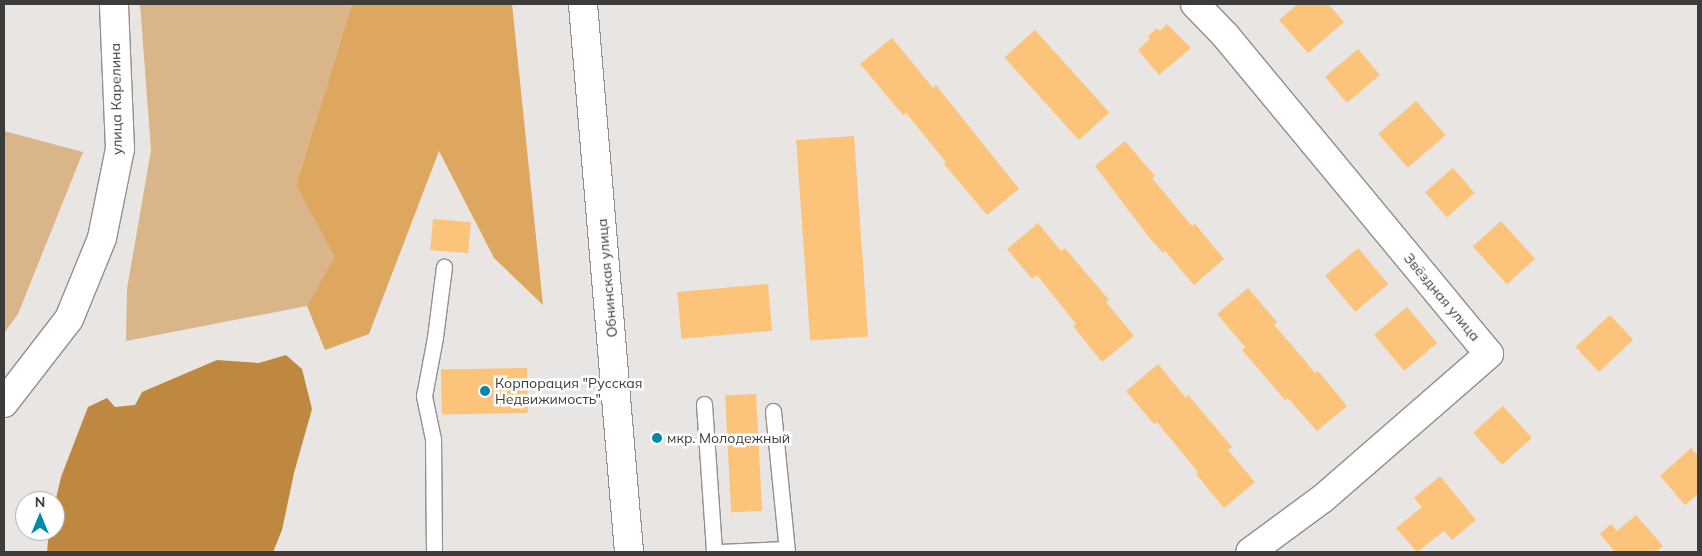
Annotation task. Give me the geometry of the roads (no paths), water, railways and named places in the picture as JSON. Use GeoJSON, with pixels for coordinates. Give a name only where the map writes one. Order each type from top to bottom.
{"type":"FeatureCollection","features":[{"type":"Feature","properties":{"kind":"street","name":"улица Карелина"},"geometry":{"type":"LineString","coordinates":[[4,403],[70,319],[102,238],[120,149],[114,4]]}},
{"type":"Feature","properties":{"kind":"street","name":"Обнинская улица"},"geometry":{"type":"LineString","coordinates":[[582,4],[629,552]]}},
{"type":"Feature","properties":{"kind":"street","name":"Звёздная улица"},"geometry":{"type":"LineString","coordinates":[[1195,4],[1224,35],[1489,354],[1322,499],[1250,552]]}},
{"type":"Feature","properties":{"kind":"lane"},"geometry":{"type":"LineString","coordinates":[[434,552],[433,439],[424,396],[436,336],[444,266]]}},
{"type":"Feature","properties":{"kind":"lane"},"geometry":{"type":"LineString","coordinates":[[704,404],[714,552]]}},
{"type":"Feature","properties":{"kind":"lane"},"geometry":{"type":"LineString","coordinates":[[720,552],[786,551],[774,411]]}},
{"type":"Feature","properties":{"kind":"place","name":"Корпорация \"Русская Недвижимость\""},"geometry":{"type":"Point","coordinates":[485,391]}},
{"type":"Feature","properties":{"kind":"place","name":"мкр. Молодежный"},"geometry":{"type":"Point","coordinates":[657,438]}}]}
